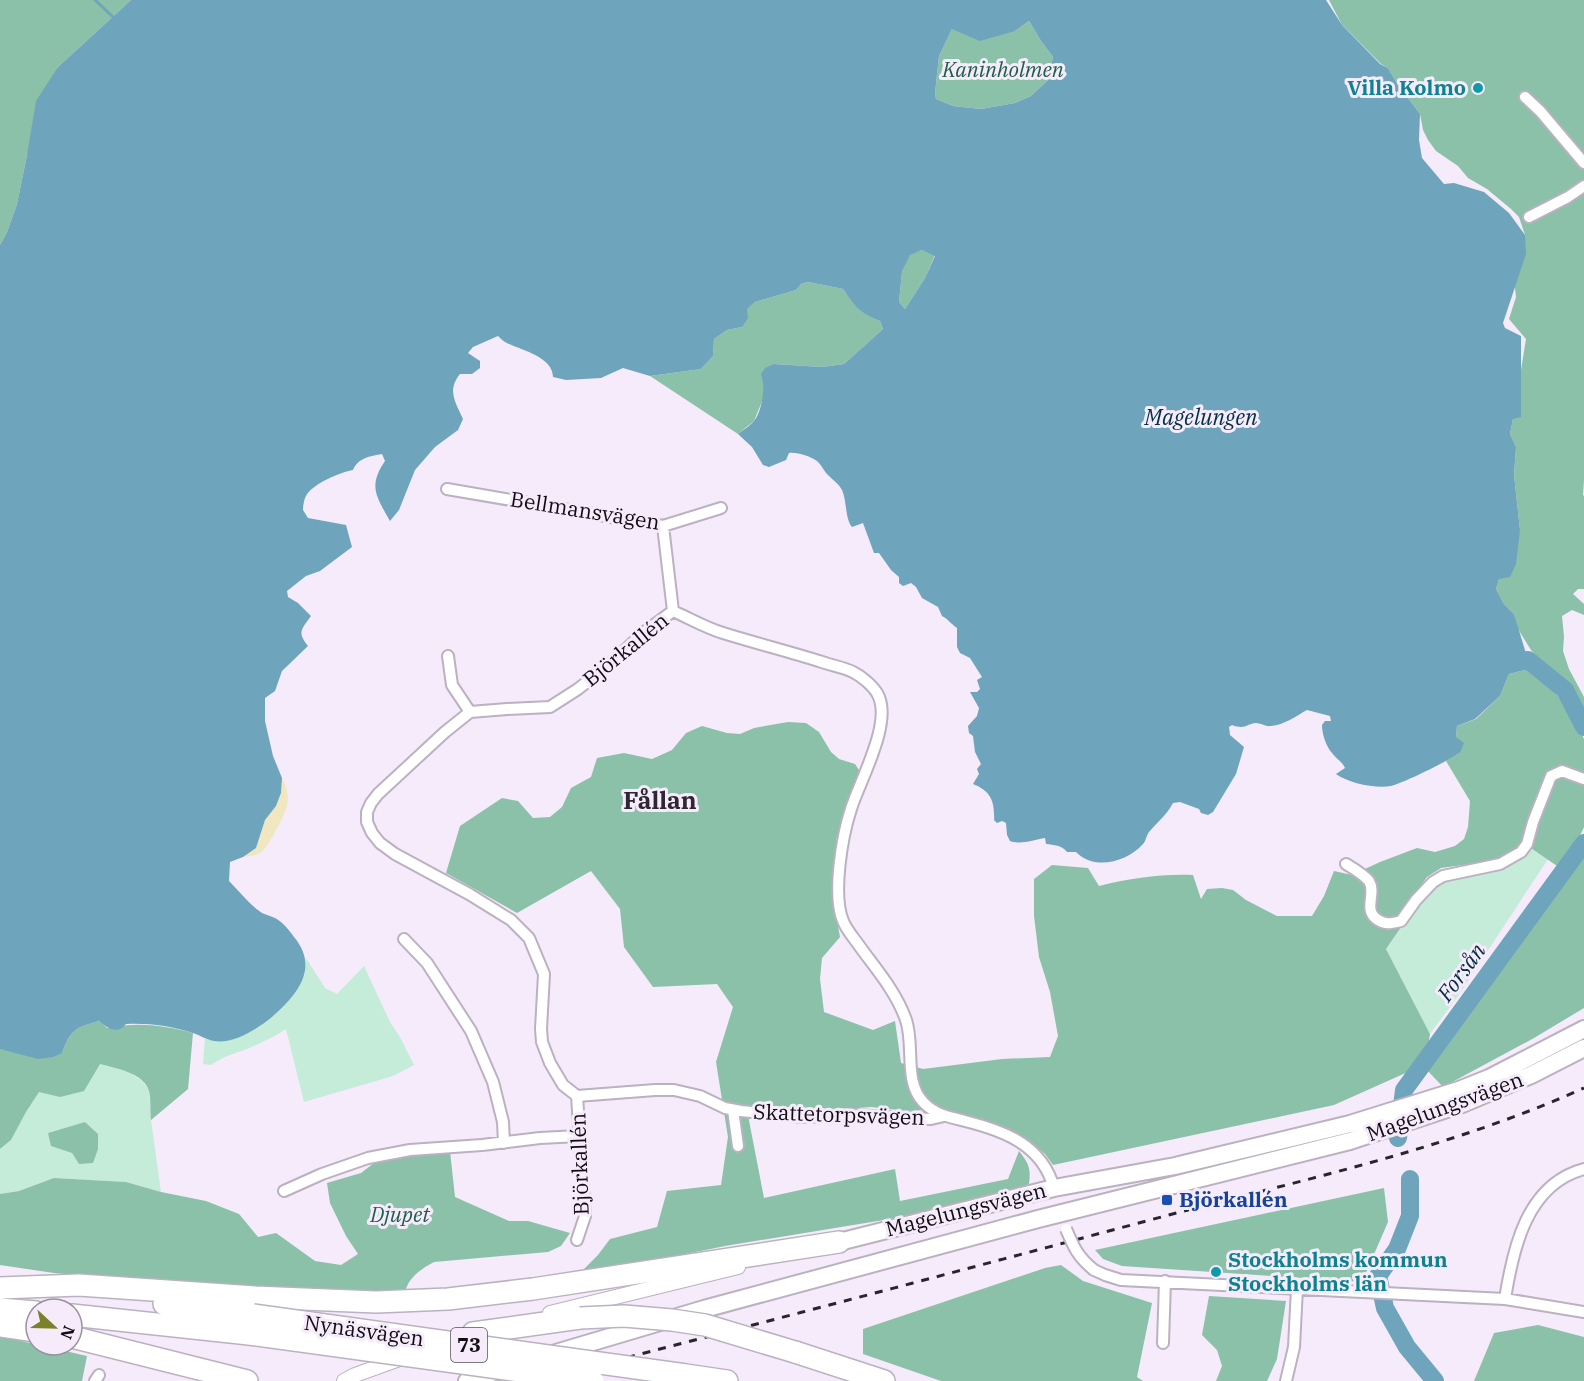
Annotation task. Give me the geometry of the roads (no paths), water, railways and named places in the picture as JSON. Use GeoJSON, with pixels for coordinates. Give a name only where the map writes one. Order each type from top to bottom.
{"type":"FeatureCollection","features":[{"type":"Feature","properties":{"kind":"highway"},"geometry":{"type":"LineString","coordinates":[[252,1315],[376,1302],[448,1299],[533,1289],[839,1242]]}},
{"type":"Feature","properties":{"kind":"highway","name":"Nynäsvägen"},"geometry":{"type":"LineString","coordinates":[[0,1288],[118,1298],[252,1315],[727,1381]]}},
{"type":"Feature","properties":{"kind":"highway"},"geometry":{"type":"LineString","coordinates":[[0,1309],[24,1311]]}},
{"type":"Feature","properties":{"kind":"highway","name":"Nynäsvägen"},"geometry":{"type":"LineString","coordinates":[[84,1315],[252,1315],[593,1381]]}},
{"type":"Feature","properties":{"kind":"highway"},"geometry":{"type":"LineString","coordinates":[[473,1333],[580,1318],[624,1316],[683,1322],[705,1325],[884,1381]]}},
{"type":"Feature","properties":{"kind":"highway"},"geometry":{"type":"LineString","coordinates":[[0,1326],[24,1329]]}},
{"type":"Feature","properties":{"kind":"highway"},"geometry":{"type":"LineString","coordinates":[[84,1340],[247,1381]]}},
{"type":"Feature","properties":{"kind":"main road","name":"Magelungsvägen"},"geometry":{"type":"LineString","coordinates":[[467,1381],[591,1341],[704,1309],[1063,1221],[1179,1185],[1350,1142],[1435,1106],[1584,1029]]}},
{"type":"Feature","properties":{"kind":"main road","name":"Magelungsvägen"},"geometry":{"type":"LineString","coordinates":[[839,1242],[1054,1188],[1175,1166],[1435,1106],[1531,1075],[1584,1048]]}},
{"type":"Feature","properties":{"kind":"main road"},"geometry":{"type":"LineString","coordinates":[[1054,1188],[1063,1221]]}},
{"type":"Feature","properties":{"kind":"street"},"geometry":{"type":"LineString","coordinates":[[1525,98],[1540,111],[1584,163]]}},
{"type":"Feature","properties":{"kind":"street"},"geometry":{"type":"LineString","coordinates":[[1530,217],[1584,186]]}},
{"type":"Feature","properties":{"kind":"street","name":"Bellmansvägen"},"geometry":{"type":"LineString","coordinates":[[447,489],[663,526],[721,508]]}},
{"type":"Feature","properties":{"kind":"street"},"geometry":{"type":"LineString","coordinates":[[663,526],[673,611]]}},
{"type":"Feature","properties":{"kind":"street","name":"Björkallén"},"geometry":{"type":"LineString","coordinates":[[577,1240],[585,1216],[578,1096],[563,1085],[550,1063],[542,1042],[544,974],[529,938],[511,920],[380,843],[367,822],[366,812],[378,794],[470,712],[550,707],[578,689],[611,663],[643,633],[673,611],[720,632],[852,671],[876,691],[881,701],[882,718],[876,745],[851,809],[837,885],[843,921],[888,984],[907,1022],[913,1080],[922,1101],[944,1116],[988,1128],[1025,1145],[1043,1162],[1054,1188]]}},
{"type":"Feature","properties":{"kind":"street"},"geometry":{"type":"LineString","coordinates":[[448,656],[452,685],[470,712]]}},
{"type":"Feature","properties":{"kind":"street"},"geometry":{"type":"LineString","coordinates":[[1346,864],[1370,882],[1372,890],[1370,910],[1374,916],[1381,922],[1389,924],[1401,921],[1432,882],[1443,876],[1500,864],[1521,852],[1527,844],[1551,776],[1562,771],[1584,779]]}},
{"type":"Feature","properties":{"kind":"street"},"geometry":{"type":"LineString","coordinates":[[404,939],[427,963],[471,1031],[493,1082],[503,1122],[504,1143]]}},
{"type":"Feature","properties":{"kind":"street","name":"Skattetorpsvägen"},"geometry":{"type":"LineString","coordinates":[[578,1096],[674,1090],[700,1096],[733,1110],[803,1117],[854,1115],[931,1119],[944,1116]]}},
{"type":"Feature","properties":{"kind":"street","name":"Skattetorpsvägen"},"geometry":{"type":"LineString","coordinates":[[733,1110],[738,1146]]}},
{"type":"Feature","properties":{"kind":"street"},"geometry":{"type":"LineString","coordinates":[[284,1191],[322,1174],[368,1158],[410,1150],[579,1136]]}},
{"type":"Feature","properties":{"kind":"street"},"geometry":{"type":"LineString","coordinates":[[1505,1299],[1517,1242],[1530,1210],[1554,1184],[1584,1169]]}},
{"type":"Feature","properties":{"kind":"street"},"geometry":{"type":"LineString","coordinates":[[1063,1221],[1081,1259],[1094,1270],[1120,1280],[1505,1299],[1584,1312]]}},
{"type":"Feature","properties":{"kind":"street","name":"Magelungsvägen"},"geometry":{"type":"LineString","coordinates":[[344,1381],[473,1333],[839,1242]]}},
{"type":"Feature","properties":{"kind":"street"},"geometry":{"type":"LineString","coordinates":[[1163,1343],[1165,1281]]}},
{"type":"Feature","properties":{"kind":"street"},"geometry":{"type":"LineString","coordinates":[[1286,1381],[1294,1347],[1302,1288]]}},
{"type":"Feature","properties":{"kind":"water","name":"Magelungen"},"geometry":{"type":"Polygon","coordinates":[[[131,0],[1326,0],[1342,25],[1380,64],[1388,68],[1420,114],[1419,140],[1422,158],[1444,184],[1454,183],[1484,192],[1509,213],[1525,235],[1526,254],[1503,323],[1505,328],[1521,336],[1521,417],[1513,419],[1510,434],[1516,447],[1514,475],[1520,530],[1516,564],[1510,577],[1499,579],[1496,589],[1504,604],[1514,614],[1529,669],[1509,674],[1500,696],[1475,719],[1457,726],[1456,737],[1464,743],[1460,752],[1439,765],[1391,786],[1355,783],[1336,774],[1345,768],[1326,743],[1322,725],[1325,721],[1331,721],[1330,716],[1307,710],[1281,724],[1267,726],[1256,723],[1243,727],[1232,725],[1229,727],[1230,735],[1244,747],[1236,774],[1213,812],[1208,815],[1180,802],[1173,803],[1149,832],[1143,844],[1128,856],[1101,863],[1083,858],[1076,852],[1067,852],[1055,845],[1046,844],[1045,838],[1023,842],[1010,841],[1006,823],[1002,821],[997,823],[994,820],[993,804],[989,795],[973,784],[979,774],[977,769],[981,764],[975,752],[973,736],[969,733],[968,726],[977,716],[979,708],[970,692],[977,692],[980,689],[977,680],[982,677],[970,658],[960,653],[957,647],[957,628],[942,616],[938,607],[922,598],[911,583],[903,586],[899,583],[899,577],[879,553],[874,553],[863,523],[852,527],[842,490],[817,461],[796,453],[789,453],[786,460],[769,467],[763,465],[752,447],[738,434],[757,417],[763,392],[761,374],[765,368],[774,364],[822,367],[844,364],[883,329],[880,321],[858,308],[843,289],[808,282],[801,284],[796,290],[755,302],[747,309],[748,318],[742,327],[727,330],[714,339],[713,356],[701,369],[650,376],[623,368],[601,378],[566,380],[553,377],[552,370],[542,359],[505,342],[498,336],[473,347],[468,353],[480,361],[480,368],[472,374],[460,374],[454,385],[454,396],[463,419],[458,430],[435,447],[415,470],[399,510],[390,521],[378,498],[375,484],[385,461],[382,454],[365,458],[353,470],[320,483],[309,492],[305,499],[303,510],[308,518],[346,525],[352,547],[320,571],[306,576],[287,591],[288,597],[311,616],[301,634],[308,646],[282,671],[275,691],[265,698],[265,721],[273,756],[282,778],[281,793],[276,806],[265,820],[256,848],[230,862],[229,881],[258,911],[283,924],[302,948],[305,970],[297,990],[290,1000],[266,1022],[245,1035],[229,1040],[214,1041],[185,1031],[152,1025],[126,1024],[116,1030],[99,1021],[71,1034],[62,1053],[53,1057],[38,1059],[0,1049],[0,245],[17,204],[36,101],[58,67],[131,0]],[[1029,21],[1015,31],[980,41],[952,29],[939,56],[936,99],[953,106],[981,109],[1015,103],[1031,96],[1048,80],[1053,57],[1029,21]],[[922,250],[910,255],[902,272],[899,302],[905,309],[925,278],[935,256],[922,250]]]}},
{"type":"Feature","properties":{"kind":"waterway"},"geometry":{"type":"LineString","coordinates":[[95,0],[112,16]]}},
{"type":"Feature","properties":{"kind":"waterway","name":"Forsån"},"geometry":{"type":"LineString","coordinates":[[1528,660],[1565,690],[1584,727]]}},
{"type":"Feature","properties":{"kind":"waterway","name":"Forsån"},"geometry":{"type":"LineString","coordinates":[[1398,1138],[1404,1090],[1584,843]]}},
{"type":"Feature","properties":{"kind":"waterway","name":"Forsån"},"geometry":{"type":"LineString","coordinates":[[1410,1179],[1410,1216],[1397,1249],[1378,1276],[1385,1308],[1407,1347],[1435,1381]]}},
{"type":"Feature","properties":{"kind":"railway"},"geometry":{"type":"LineString","coordinates":[[534,1381],[1378,1161],[1482,1128],[1584,1088]]}},
{"type":"Feature","properties":{"kind":"place","name":"Villa Kolmo"},"geometry":{"type":"Point","coordinates":[1478,88]}},
{"type":"Feature","properties":{"kind":"place","name":"Björkallén"},"geometry":{"type":"Point","coordinates":[1167,1200]}},
{"type":"Feature","properties":{"kind":"place","name":"Stockholms kommun Stockholms län"},"geometry":{"type":"Point","coordinates":[1216,1272]}},
{"type":"Feature","properties":{"kind":"district","name":"Fållan"},"geometry":{"type":"Point","coordinates":[660,801]}},
{"type":"Feature","properties":{"kind":"park label","name":"Kaninholmen"},"geometry":{"type":"Point","coordinates":[1003,70]}},
{"type":"Feature","properties":{"kind":"park label","name":"Djupet"},"geometry":{"type":"Point","coordinates":[400,1215]}}]}
